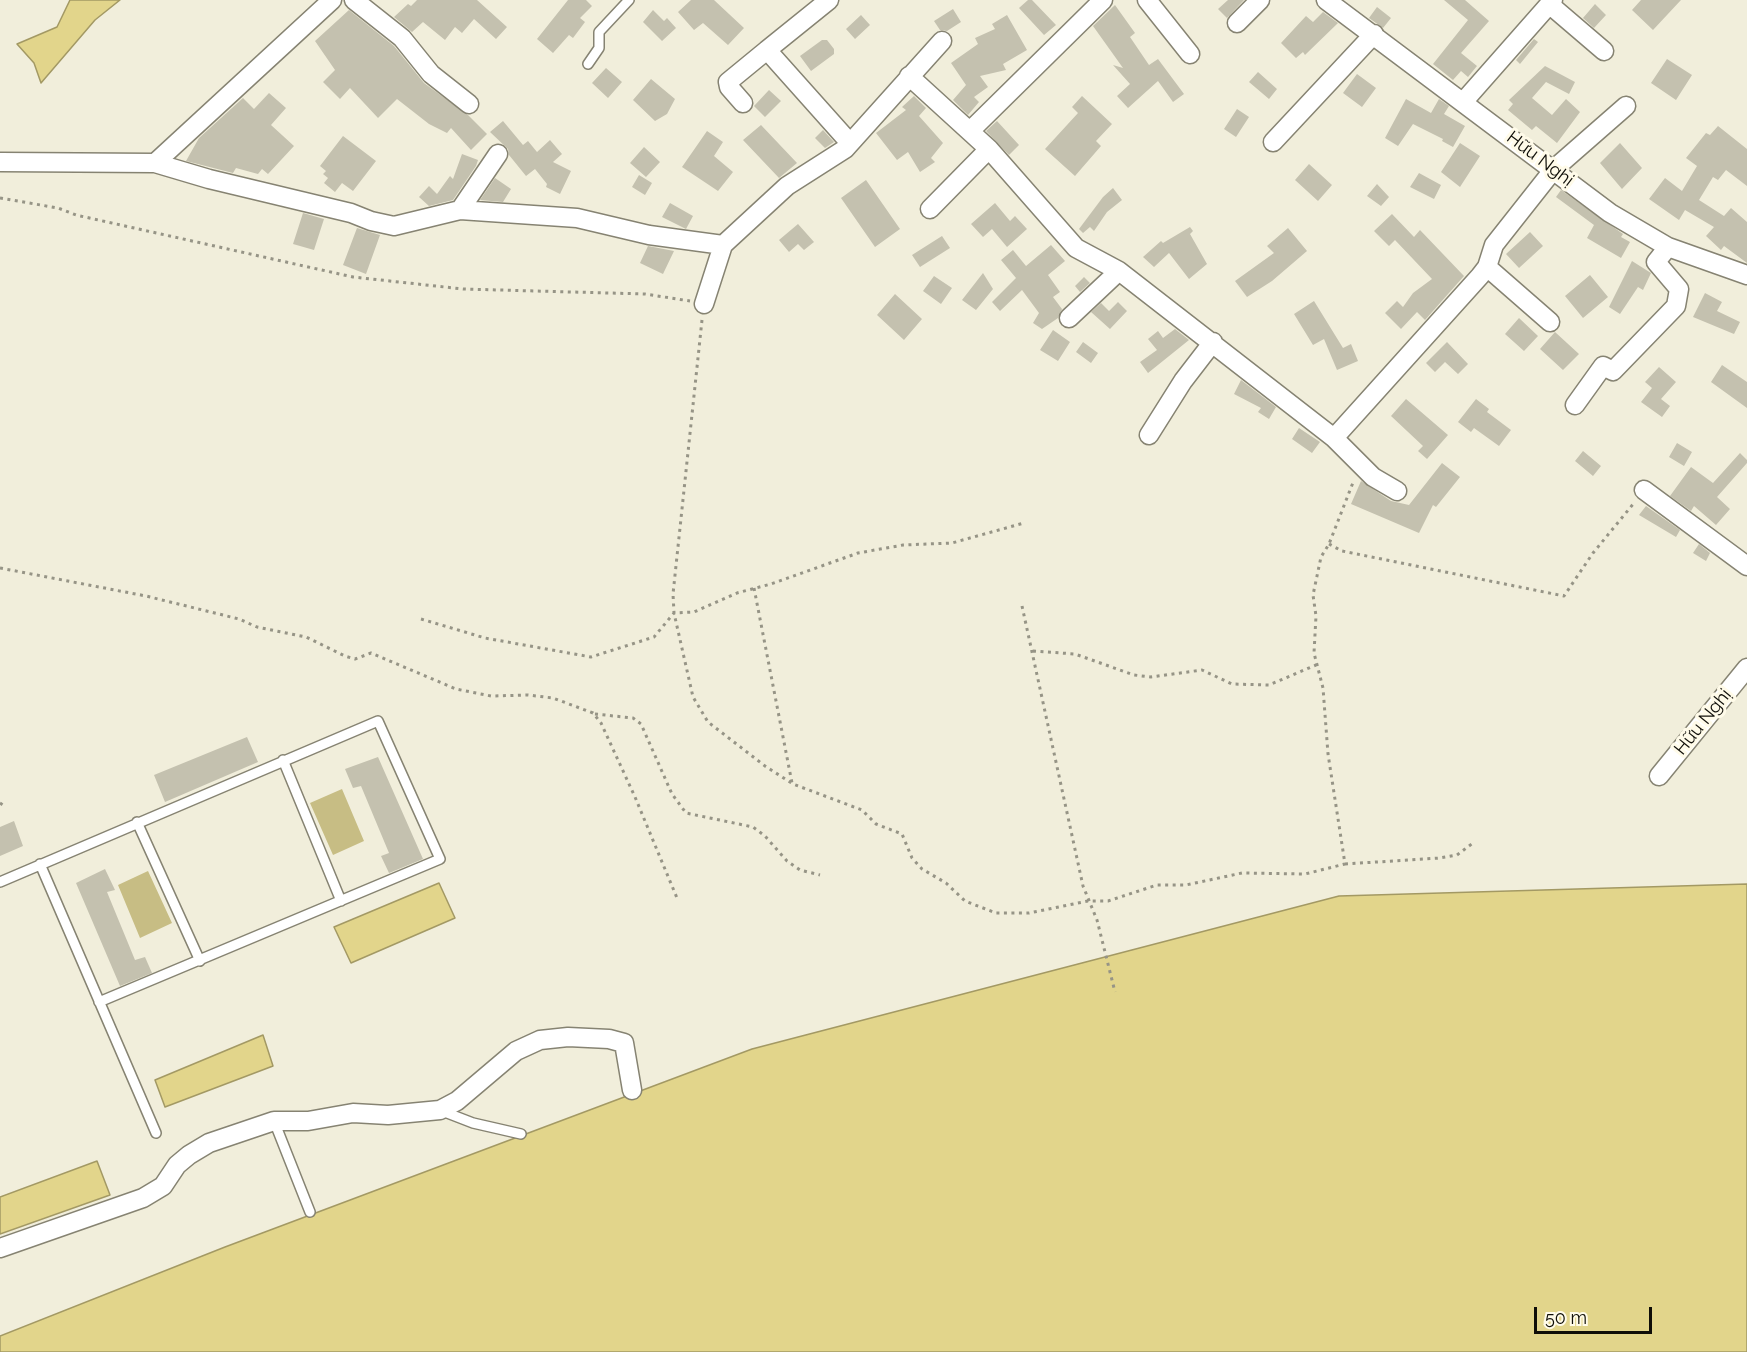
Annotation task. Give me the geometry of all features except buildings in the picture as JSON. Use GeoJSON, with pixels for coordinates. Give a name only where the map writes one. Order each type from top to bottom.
{"type":"FeatureCollection","features":[{"type":"Feature","properties":{"kind":"street"},"geometry":{"type":"LineString","coordinates":[[155,163],[332,0]]}},
{"type":"Feature","properties":{"kind":"street"},"geometry":{"type":"LineString","coordinates":[[354,0],[402,38],[431,74],[469,104]]}},
{"type":"Feature","properties":{"kind":"street"},"geometry":{"type":"LineString","coordinates":[[743,103],[729,87],[728,82],[829,0]]}},
{"type":"Feature","properties":{"kind":"street"},"geometry":{"type":"LineString","coordinates":[[970,130],[1103,0]]}},
{"type":"Feature","properties":{"kind":"street"},"geometry":{"type":"LineString","coordinates":[[1148,0],[1190,54]]}},
{"type":"Feature","properties":{"kind":"street"},"geometry":{"type":"LineString","coordinates":[[1237,23],[1260,0]]}},
{"type":"Feature","properties":{"kind":"street","name":"Hữu Nghị"},"geometry":{"type":"LineString","coordinates":[[1326,0],[1464,101],[1610,213],[1668,247],[1747,275]]}},
{"type":"Feature","properties":{"kind":"street"},"geometry":{"type":"LineString","coordinates":[[1464,101],[1551,2],[1604,51]]}},
{"type":"Feature","properties":{"kind":"street"},"geometry":{"type":"LineString","coordinates":[[1273,142],[1374,34]]}},
{"type":"Feature","properties":{"kind":"street"},"geometry":{"type":"LineString","coordinates":[[704,304],[723,245],[787,186],[850,143],[942,41]]}},
{"type":"Feature","properties":{"kind":"street"},"geometry":{"type":"LineString","coordinates":[[767,50],[850,143]]}},
{"type":"Feature","properties":{"kind":"street"},"geometry":{"type":"LineString","coordinates":[[909,76],[989,149],[1076,248],[1119,271],[1213,342],[1334,438],[1373,477],[1397,491]]}},
{"type":"Feature","properties":{"kind":"street"},"geometry":{"type":"LineString","coordinates":[[1334,438],[1487,267],[1494,245],[1554,169],[1626,106]]}},
{"type":"Feature","properties":{"kind":"street"},"geometry":{"type":"LineString","coordinates":[[930,209],[989,149]]}},
{"type":"Feature","properties":{"kind":"street"},"geometry":{"type":"LineString","coordinates":[[460,210],[498,154]]}},
{"type":"Feature","properties":{"kind":"street"},"geometry":{"type":"LineString","coordinates":[[0,162],[155,163],[394,226],[460,210],[577,218],[649,234],[723,245]]}},
{"type":"Feature","properties":{"kind":"street"},"geometry":{"type":"LineString","coordinates":[[1575,405],[1603,366],[1614,371],[1676,306],[1679,289],[1656,262],[1668,247]]}},
{"type":"Feature","properties":{"kind":"street"},"geometry":{"type":"LineString","coordinates":[[1487,267],[1550,322]]}},
{"type":"Feature","properties":{"kind":"street"},"geometry":{"type":"LineString","coordinates":[[1069,318],[1119,271]]}},
{"type":"Feature","properties":{"kind":"street"},"geometry":{"type":"LineString","coordinates":[[1149,435],[1183,381],[1213,342]]}},
{"type":"Feature","properties":{"kind":"street"},"geometry":{"type":"LineString","coordinates":[[1644,490],[1747,566]]}},
{"type":"Feature","properties":{"kind":"street","name":"Hữu Nghị"},"geometry":{"type":"LineString","coordinates":[[1659,776],[1747,668]]}},
{"type":"Feature","properties":{"kind":"street"},"geometry":{"type":"LineString","coordinates":[[0,1248],[143,1198],[163,1186],[177,1165],[189,1155],[209,1143],[274,1122],[308,1120],[353,1113],[388,1115],[440,1110],[457,1101],[516,1051],[540,1040],[568,1037],[609,1039],[624,1043],[632,1090]]}},
{"type":"Feature","properties":{"kind":"lane"},"geometry":{"type":"LineString","coordinates":[[588,64],[599,48],[599,32],[629,0]]}},
{"type":"Feature","properties":{"kind":"lane"},"geometry":{"type":"LineString","coordinates":[[0,882],[378,721],[440,859],[99,1002]]}},
{"type":"Feature","properties":{"kind":"lane"},"geometry":{"type":"LineString","coordinates":[[283,760],[341,901]]}},
{"type":"Feature","properties":{"kind":"lane"},"geometry":{"type":"LineString","coordinates":[[137,822],[201,961]]}},
{"type":"Feature","properties":{"kind":"lane"},"geometry":{"type":"LineString","coordinates":[[40,864],[156,1133]]}},
{"type":"Feature","properties":{"kind":"lane"},"geometry":{"type":"LineString","coordinates":[[440,1110],[473,1123],[520,1134]]}},
{"type":"Feature","properties":{"kind":"lane"},"geometry":{"type":"LineString","coordinates":[[274,1122],[310,1212]]}},
{"type":"Feature","properties":{"kind":"path"},"geometry":{"type":"LineString","coordinates":[[0,198],[58,208],[76,215],[353,277],[463,289],[645,294],[704,304],[673,594],[674,613],[693,697],[708,722],[793,784],[862,810],[876,824],[902,834],[912,858],[922,869],[946,883],[965,901],[979,908],[996,913],[1029,913],[1088,901],[1108,901],[1156,885],[1185,885],[1242,873],[1305,874],[1345,864],[1440,858],[1457,855],[1473,843]]}},
{"type":"Feature","properties":{"kind":"path"},"geometry":{"type":"LineString","coordinates":[[1345,864],[1328,754],[1323,688],[1316,665],[1313,595],[1321,556],[1329,544],[1360,465]]}},
{"type":"Feature","properties":{"kind":"path"},"geometry":{"type":"LineString","coordinates":[[1329,544],[1342,551],[1564,596],[1593,553],[1644,490]]}},
{"type":"Feature","properties":{"kind":"path"},"geometry":{"type":"LineString","coordinates":[[421,619],[485,638],[591,657],[654,637],[674,613],[694,612],[754,588],[858,553],[903,545],[952,543],[1024,523]]}},
{"type":"Feature","properties":{"kind":"path"},"geometry":{"type":"LineString","coordinates":[[0,567],[146,596],[239,619],[257,627],[306,637],[345,656],[355,658],[371,653],[456,689],[491,696],[528,695],[554,698],[593,713],[633,718],[640,724],[675,800],[686,813],[753,827],[800,870],[820,875]]}},
{"type":"Feature","properties":{"kind":"path"},"geometry":{"type":"LineString","coordinates":[[754,588],[793,784]]}},
{"type":"Feature","properties":{"kind":"path"},"geometry":{"type":"LineString","coordinates":[[1022,606],[1034,651],[1037,678],[1070,832],[1088,901],[1097,920],[1115,992]]}},
{"type":"Feature","properties":{"kind":"path"},"geometry":{"type":"LineString","coordinates":[[1034,651],[1076,654],[1134,675],[1151,677],[1202,670],[1232,684],[1269,685],[1316,665]]}},
{"type":"Feature","properties":{"kind":"path"},"geometry":{"type":"LineString","coordinates":[[593,713],[601,723],[677,898]]}},
{"type":"Feature","properties":{"kind":"shaded area"},"geometry":{"type":"Polygon","coordinates":[[[70,0],[120,0],[95,20],[41,83],[34,63],[17,44],[57,27],[70,0]]]}},
{"type":"Feature","properties":{"kind":"shaded area"},"geometry":{"type":"Polygon","coordinates":[[[342,789],[364,841],[333,855],[310,803],[342,789]]]}},
{"type":"Feature","properties":{"kind":"shaded area"},"geometry":{"type":"Polygon","coordinates":[[[148,871],[172,923],[140,938],[118,885],[148,871]]]}},
{"type":"Feature","properties":{"kind":"shaded area"},"geometry":{"type":"Polygon","coordinates":[[[439,883],[455,918],[351,963],[334,927],[439,883]]]}},
{"type":"Feature","properties":{"kind":"shaded area"},"geometry":{"type":"Polygon","coordinates":[[[1747,884],[1747,1352],[0,1352],[0,1336],[225,1247],[752,1049],[1339,896],[1747,884]]]}},
{"type":"Feature","properties":{"kind":"shaded area"},"geometry":{"type":"Polygon","coordinates":[[[263,1035],[273,1066],[165,1107],[155,1080],[263,1035]]]}},
{"type":"Feature","properties":{"kind":"shaded area"},"geometry":{"type":"Polygon","coordinates":[[[97,1161],[110,1195],[0,1234],[0,1197],[97,1161]]]}}]}
